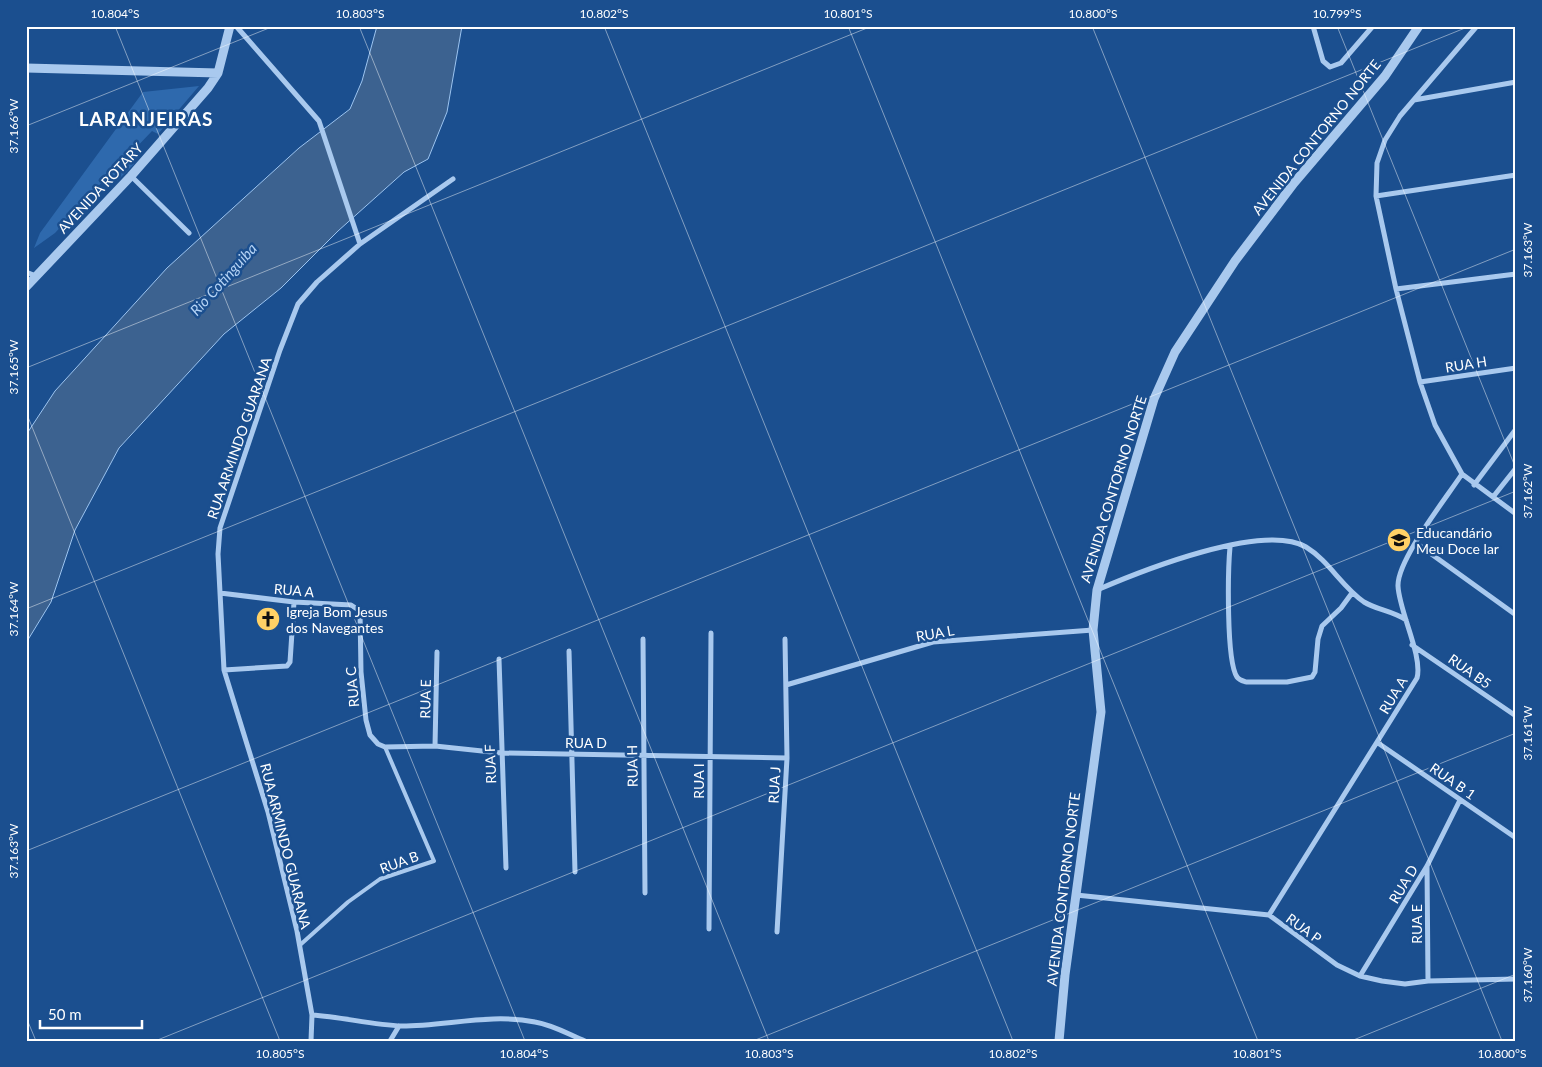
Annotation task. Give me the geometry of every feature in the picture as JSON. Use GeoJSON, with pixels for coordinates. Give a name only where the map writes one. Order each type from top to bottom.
{"type":"FeatureCollection","features":[{"type":"Feature","properties":{"kind":"street","name":"AVENIDA ROTARY"},"geometry":{"type":"LineString","coordinates":[[26,287],[131,176],[194,105],[218,73],[230,26]]}},
{"type":"Feature","properties":{"kind":"street"},"geometry":{"type":"LineString","coordinates":[[236,26],[316,116],[322,127],[360,244]]}},
{"type":"Feature","properties":{"kind":"street"},"geometry":{"type":"LineString","coordinates":[[1313,26],[1323,61],[1330,67],[1341,63],[1374,26]]}},
{"type":"Feature","properties":{"kind":"street","name":"AVENIDA CONTORNO NORTE"},"geometry":{"type":"LineString","coordinates":[[1059,1041],[1064,975],[1101,712],[1093,630],[1097,590],[1154,399],[1175,352],[1199,312],[1246,245],[1294,183],[1385,76],[1419,26]]}},
{"type":"Feature","properties":{"kind":"street"},"geometry":{"type":"LineString","coordinates":[[1477,26],[1400,116],[1386,140],[1377,163],[1376,196],[1396,289],[1420,382],[1435,425],[1462,474],[1474,485],[1516,514]]}},
{"type":"Feature","properties":{"kind":"street"},"geometry":{"type":"LineString","coordinates":[[26,68],[218,73]]}},
{"type":"Feature","properties":{"kind":"street"},"geometry":{"type":"LineString","coordinates":[[1414,100],[1516,82]]}},
{"type":"Feature","properties":{"kind":"street"},"geometry":{"type":"LineString","coordinates":[[1376,196],[1516,175]]}},
{"type":"Feature","properties":{"kind":"street"},"geometry":{"type":"LineString","coordinates":[[131,176],[189,233]]}},
{"type":"Feature","properties":{"kind":"street","name":"RUA ARMINDO GUARANA"},"geometry":{"type":"LineString","coordinates":[[311,1041],[312,1015],[300,945],[268,812],[224,670],[218,554],[220,528],[289,325],[298,304],[308,291],[360,244],[453,179]]}},
{"type":"Feature","properties":{"kind":"street"},"geometry":{"type":"LineString","coordinates":[[26,272],[36,276]]}},
{"type":"Feature","properties":{"kind":"street"},"geometry":{"type":"LineString","coordinates":[[1396,289],[1516,274]]}},
{"type":"Feature","properties":{"kind":"street","name":"RUA H"},"geometry":{"type":"LineString","coordinates":[[1420,382],[1516,368]]}},
{"type":"Feature","properties":{"kind":"street"},"geometry":{"type":"LineString","coordinates":[[1474,485],[1516,429]]}},
{"type":"Feature","properties":{"kind":"street"},"geometry":{"type":"LineString","coordinates":[[1493,498],[1516,468]]}},
{"type":"Feature","properties":{"kind":"street","name":"RUA A"},"geometry":{"type":"LineString","coordinates":[[1269,915],[1417,678],[1419,670],[1398,581],[1407,556],[1462,474]]}},
{"type":"Feature","properties":{"kind":"street"},"geometry":{"type":"LineString","coordinates":[[1097,590],[1156,565],[1251,541],[1279,539],[1297,543],[1318,556],[1352,592],[1367,603],[1398,614],[1407,620]]}},
{"type":"Feature","properties":{"kind":"street"},"geometry":{"type":"LineString","coordinates":[[1416,543],[1516,615]]}},
{"type":"Feature","properties":{"kind":"street"},"geometry":{"type":"LineString","coordinates":[[1230,547],[1227,586],[1231,658],[1236,676],[1240,680],[1287,682],[1312,677],[1315,672],[1318,639],[1322,626],[1341,608],[1352,592]]}},
{"type":"Feature","properties":{"kind":"street","name":"RUA A"},"geometry":{"type":"LineString","coordinates":[[220,593],[294,602],[351,605],[360,611],[361,616]]}},
{"type":"Feature","properties":{"kind":"street"},"geometry":{"type":"LineString","coordinates":[[224,670],[287,666],[290,662],[294,602]]}},
{"type":"Feature","properties":{"kind":"street","name":"RUA C"},"geometry":{"type":"LineString","coordinates":[[361,616],[361,672],[366,720],[370,735],[378,744],[385,747]]}},
{"type":"Feature","properties":{"kind":"street","name":"RUA L"},"geometry":{"type":"LineString","coordinates":[[786,685],[932,642],[1093,630]]}},
{"type":"Feature","properties":{"kind":"street","name":"RUA I"},"geometry":{"type":"LineString","coordinates":[[709,929],[711,633]]}},
{"type":"Feature","properties":{"kind":"street","name":"RUA H"},"geometry":{"type":"LineString","coordinates":[[642,639],[645,893]]}},
{"type":"Feature","properties":{"kind":"street","name":"RUA J"},"geometry":{"type":"LineString","coordinates":[[777,932],[787,758],[785,639]]}},
{"type":"Feature","properties":{"kind":"street","name":"RUA B5"},"geometry":{"type":"LineString","coordinates":[[1412,644],[1516,716]]}},
{"type":"Feature","properties":{"kind":"street"},"geometry":{"type":"LineString","coordinates":[[569,650],[575,872]]}},
{"type":"Feature","properties":{"kind":"street","name":"RUA E"},"geometry":{"type":"LineString","coordinates":[[435,746],[437,652]]}},
{"type":"Feature","properties":{"kind":"street","name":"RUA F"},"geometry":{"type":"LineString","coordinates":[[499,660],[506,868]]}},
{"type":"Feature","properties":{"kind":"street","name":"RUA B 1"},"geometry":{"type":"LineString","coordinates":[[1378,742],[1516,838]]}},
{"type":"Feature","properties":{"kind":"street","name":"RUA D"},"geometry":{"type":"LineString","coordinates":[[385,747],[435,746],[501,753],[709,755],[787,758]]}},
{"type":"Feature","properties":{"kind":"street","name":"RUA D"},"geometry":{"type":"LineString","coordinates":[[1360,976],[1427,866],[1460,800]]}},
{"type":"Feature","properties":{"kind":"street","name":"RUA E"},"geometry":{"type":"LineString","coordinates":[[1427,866],[1428,981]]}},
{"type":"Feature","properties":{"kind":"street","name":"RUA P"},"geometry":{"type":"LineString","coordinates":[[1076,895],[1269,915],[1324,956],[1360,976],[1405,984],[1428,981],[1516,979]]}},
{"type":"Feature","properties":{"kind":"street"},"geometry":{"type":"LineString","coordinates":[[312,1015],[400,1026],[434,1026],[472,1019],[533,1021],[550,1025],[585,1041]]}},
{"type":"Feature","properties":{"kind":"street"},"geometry":{"type":"LineString","coordinates":[[390,1041],[400,1026]]}},
{"type":"Feature","properties":{"kind":"lane","name":"RUA B"},"geometry":{"type":"LineString","coordinates":[[300,945],[348,902],[380,879],[434,861],[385,747]]}},
{"type":"Feature","properties":{"kind":"shaded area"},"geometry":{"type":"Polygon","coordinates":[[[199,86],[158,134],[152,131],[129,155],[134,164],[117,181],[103,181],[55,233],[34,248],[40,233],[143,92],[199,86]]]}},
{"type":"Feature","properties":{"kind":"water","name":"Rio Cotinguiba"},"geometry":{"type":"Polygon","coordinates":[[[377,26],[462,26],[447,112],[428,159],[404,172],[338,231],[281,288],[224,334],[119,448],[75,530],[51,602],[26,643],[26,435],[55,391],[167,268],[299,148],[350,109],[362,81],[377,26]]]}},
{"type":"Feature","properties":{"kind":"place","name":"Educandário Meu Doce lar"},"geometry":{"type":"Point","coordinates":[1399,540]}},
{"type":"Feature","properties":{"kind":"place","name":"Igreja Bom Jesus dos Navegantes"},"geometry":{"type":"Point","coordinates":[268,619]}},
{"type":"Feature","properties":{"kind":"district","name":"LARANJEIRAS"},"geometry":{"type":"Point","coordinates":[146,118]}}]}
